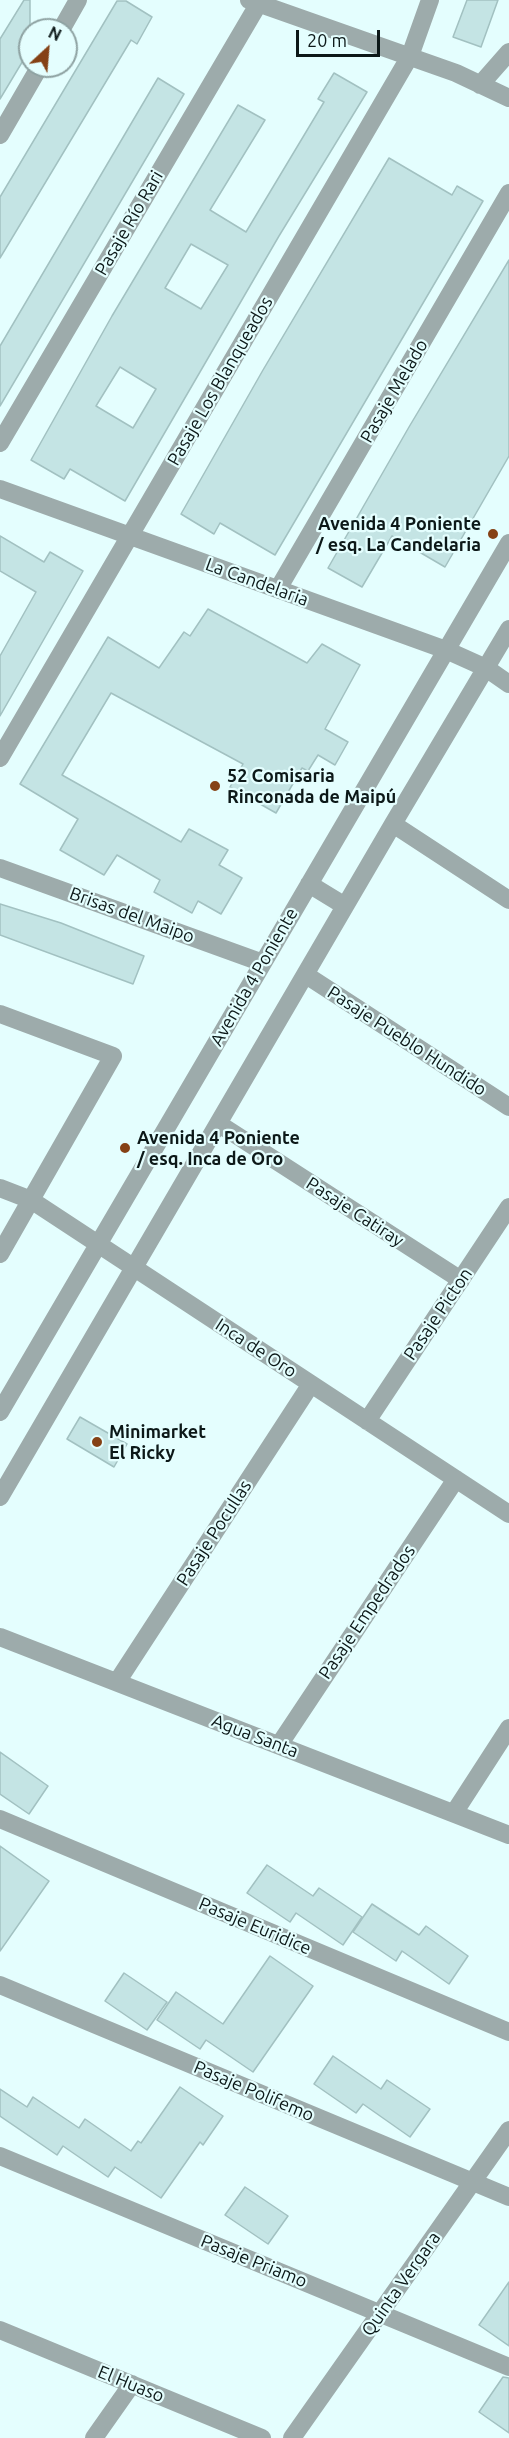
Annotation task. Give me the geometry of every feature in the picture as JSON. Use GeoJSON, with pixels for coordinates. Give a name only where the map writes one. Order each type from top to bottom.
{"type":"FeatureCollection","features":[{"type":"Feature","properties":{"kind":"street"},"geometry":{"type":"LineString","coordinates":[[68,18],[78,0]]}},
{"type":"Feature","properties":{"kind":"street","name":"Pasaje Los Blanqueados"},"geometry":{"type":"LineString","coordinates":[[0,758],[410,56],[429,0]]}},
{"type":"Feature","properties":{"kind":"street"},"geometry":{"type":"LineString","coordinates":[[254,2],[285,6],[509,98]]}},
{"type":"Feature","properties":{"kind":"street","name":"Pasaje Río Rari"},"geometry":{"type":"LineString","coordinates":[[0,443],[254,2]]}},
{"type":"Feature","properties":{"kind":"street"},"geometry":{"type":"LineString","coordinates":[[480,85],[509,52]]}},
{"type":"Feature","properties":{"kind":"street"},"geometry":{"type":"LineString","coordinates":[[0,135],[33,78]]}},
{"type":"Feature","properties":{"kind":"street","name":"Pasaje Melado"},"geometry":{"type":"LineString","coordinates":[[278,590],[509,192]]}},
{"type":"Feature","properties":{"kind":"street","name":"La Candelaria"},"geometry":{"type":"LineString","coordinates":[[0,489],[446,650],[486,668],[509,684]]}},
{"type":"Feature","properties":{"kind":"street","name":"Avenida 4 Poniente"},"geometry":{"type":"LineString","coordinates":[[0,1412],[509,543]]}},
{"type":"Feature","properties":{"kind":"street"},"geometry":{"type":"LineString","coordinates":[[0,1497],[509,629]]}},
{"type":"Feature","properties":{"kind":"street"},"geometry":{"type":"LineString","coordinates":[[393,824],[509,900]]}},
{"type":"Feature","properties":{"kind":"street","name":"Brisas del Maipo"},"geometry":{"type":"LineString","coordinates":[[0,868],[263,963]]}},
{"type":"Feature","properties":{"kind":"street"},"geometry":{"type":"LineString","coordinates":[[309,884],[345,906]]}},
{"type":"Feature","properties":{"kind":"street","name":"Pasaje Pueblo Hundido"},"geometry":{"type":"LineString","coordinates":[[306,975],[509,1107]]}},
{"type":"Feature","properties":{"kind":"street"},"geometry":{"type":"LineString","coordinates":[[0,1014],[113,1056],[0,1254]]}},
{"type":"Feature","properties":{"kind":"street","name":"Pasaje Catiray"},"geometry":{"type":"LineString","coordinates":[[219,1124],[461,1280]]}},
{"type":"Feature","properties":{"kind":"street","name":"Inca de Oro"},"geometry":{"type":"LineString","coordinates":[[0,1188],[32,1200],[509,1514]]}},
{"type":"Feature","properties":{"kind":"street","name":"Pasaje Picton"},"geometry":{"type":"LineString","coordinates":[[367,1421],[509,1207]]}},
{"type":"Feature","properties":{"kind":"street","name":"Pasaje Pocullas"},"geometry":{"type":"LineString","coordinates":[[117,1682],[311,1384]]}},
{"type":"Feature","properties":{"kind":"street","name":"Pasaje Empedrados"},"geometry":{"type":"LineString","coordinates":[[279,1745],[456,1479]]}},
{"type":"Feature","properties":{"kind":"street","name":"Agua Santa"},"geometry":{"type":"LineString","coordinates":[[0,1637],[509,1835]]}},
{"type":"Feature","properties":{"kind":"street"},"geometry":{"type":"LineString","coordinates":[[454,1813],[509,1728]]}},
{"type":"Feature","properties":{"kind":"street","name":"Pasaje Euridice"},"geometry":{"type":"LineString","coordinates":[[0,1819],[509,2032]]}},
{"type":"Feature","properties":{"kind":"street","name":"Pasaje Polifemo"},"geometry":{"type":"LineString","coordinates":[[0,1985],[509,2197]]}},
{"type":"Feature","properties":{"kind":"street","name":"Quinta Vergara"},"geometry":{"type":"LineString","coordinates":[[292,2438],[509,2130]]}},
{"type":"Feature","properties":{"kind":"street","name":"Pasaje Priamo"},"geometry":{"type":"LineString","coordinates":[[0,2156],[509,2367]]}},
{"type":"Feature","properties":{"kind":"street","name":"El Huaso"},"geometry":{"type":"LineString","coordinates":[[0,2330],[262,2438]]}},
{"type":"Feature","properties":{"kind":"street"},"geometry":{"type":"LineString","coordinates":[[94,2438],[132,2384]]}},
{"type":"Feature","properties":{"kind":"building"},"geometry":{"type":"Polygon","coordinates":[[[24,0],[30,0],[30,18],[18,18],[18,69],[0,99],[0,39],[24,0]]]}},
{"type":"Feature","properties":{"kind":"building"},"geometry":{"type":"Polygon","coordinates":[[[467,0],[498,0],[481,47],[453,37],[467,0]]]}},
{"type":"Feature","properties":{"kind":"building"},"geometry":{"type":"Polygon","coordinates":[[[117,1],[126,1],[152,17],[137,44],[131,40],[0,258],[0,197],[71,78],[78,78],[78,66],[117,1]]]}},
{"type":"Feature","properties":{"kind":"building"},"geometry":{"type":"Polygon","coordinates":[[[334,73],[367,92],[279,236],[125,501],[70,469],[64,479],[31,460],[112,316],[238,105],[265,120],[210,210],[246,232],[324,102],[318,99],[334,73]],[[191,244],[165,288],[201,309],[228,265],[191,244]],[[120,367],[96,406],[133,428],[156,389],[120,367]]]}},
{"type":"Feature","properties":{"kind":"building"},"geometry":{"type":"Polygon","coordinates":[[[158,78],[184,94],[0,406],[0,346],[158,78]]]}},
{"type":"Feature","properties":{"kind":"building"},"geometry":{"type":"Polygon","coordinates":[[[389,158],[452,195],[457,186],[483,201],[275,555],[220,523],[214,534],[181,514],[263,370],[389,158]]]}},
{"type":"Feature","properties":{"kind":"building"},"geometry":{"type":"Polygon","coordinates":[[[509,260],[509,456],[445,567],[392,536],[362,587],[328,568],[509,260]]]}},
{"type":"Feature","properties":{"kind":"building"},"geometry":{"type":"Polygon","coordinates":[[[0,536],[44,562],[50,552],[83,571],[0,716],[0,656],[36,592],[0,571],[0,536]]]}},
{"type":"Feature","properties":{"kind":"building"},"geometry":{"type":"Polygon","coordinates":[[[208,609],[307,663],[322,644],[360,665],[325,729],[348,742],[335,765],[318,755],[308,771],[302,768],[276,813],[230,787],[243,764],[111,693],[62,775],[181,842],[189,829],[228,850],[219,865],[242,878],[221,914],[198,901],[192,913],[154,892],[160,880],[117,855],[104,875],[60,850],[78,819],[20,784],[108,637],[159,668],[184,632],[190,636],[208,609]]]}},
{"type":"Feature","properties":{"kind":"building"},"geometry":{"type":"Polygon","coordinates":[[[0,904],[61,923],[144,956],[133,984],[0,935],[0,904]]]}},
{"type":"Feature","properties":{"kind":"building","name":"Minimarket El Ricky"},"geometry":{"type":"Polygon","coordinates":[[[80,1417],[127,1444],[114,1467],[67,1439],[80,1417]]]}},
{"type":"Feature","properties":{"kind":"building"},"geometry":{"type":"Polygon","coordinates":[[[0,1752],[48,1786],[29,1814],[0,1794],[0,1752]]]}},
{"type":"Feature","properties":{"kind":"building"},"geometry":{"type":"Polygon","coordinates":[[[0,1846],[49,1881],[0,1951],[0,1846]]]}},
{"type":"Feature","properties":{"kind":"building"},"geometry":{"type":"Polygon","coordinates":[[[267,1865],[313,1896],[319,1888],[362,1917],[343,1945],[296,1913],[290,1922],[247,1893],[267,1865]]]}},
{"type":"Feature","properties":{"kind":"building"},"geometry":{"type":"Polygon","coordinates":[[[372,1904],[419,1935],[426,1926],[468,1956],[449,1984],[402,1951],[396,1961],[353,1932],[372,1904]]]}},
{"type":"Feature","properties":{"kind":"building"},"geometry":{"type":"Polygon","coordinates":[[[270,1956],[313,1986],[253,2072],[206,2040],[200,2049],[157,2020],[176,1992],[223,2024],[270,1956]]]}},
{"type":"Feature","properties":{"kind":"building"},"geometry":{"type":"Polygon","coordinates":[[[124,1973],[167,2002],[147,2030],[105,2001],[124,1973]]]}},
{"type":"Feature","properties":{"kind":"building"},"geometry":{"type":"Polygon","coordinates":[[[333,2056],[381,2089],[387,2080],[430,2109],[410,2137],[363,2104],[356,2113],[314,2084],[333,2056]]]}},
{"type":"Feature","properties":{"kind":"building"},"geometry":{"type":"Polygon","coordinates":[[[180,2087],[223,2116],[203,2145],[200,2142],[161,2198],[115,2167],[108,2177],[63,2146],[57,2155],[0,2116],[0,2089],[27,2107],[33,2097],[79,2128],[85,2119],[131,2151],[138,2141],[141,2143],[180,2087]]]}},
{"type":"Feature","properties":{"kind":"building"},"geometry":{"type":"Polygon","coordinates":[[[245,2187],[288,2216],[268,2244],[225,2215],[245,2187]]]}},
{"type":"Feature","properties":{"kind":"building"},"geometry":{"type":"Polygon","coordinates":[[[509,2282],[509,2346],[479,2325],[509,2282]]]}},
{"type":"Feature","properties":{"kind":"building"},"geometry":{"type":"Polygon","coordinates":[[[503,2377],[509,2378],[509,2433],[479,2412],[503,2377]]]}},
{"type":"Feature","properties":{"kind":"place","name":"Avenida 4 Poniente / esq. La Candelaria"},"geometry":{"type":"Point","coordinates":[493,534]}},
{"type":"Feature","properties":{"kind":"place","name":"52 Comisaria Rinconada de Maipú"},"geometry":{"type":"Point","coordinates":[215,786]}},
{"type":"Feature","properties":{"kind":"place","name":"Avenida 4 Poniente / esq. Inca de Oro"},"geometry":{"type":"Point","coordinates":[125,1148]}},
{"type":"Feature","properties":{"kind":"place","name":"Minimarket El Ricky"},"geometry":{"type":"Point","coordinates":[97,1442]}}]}
